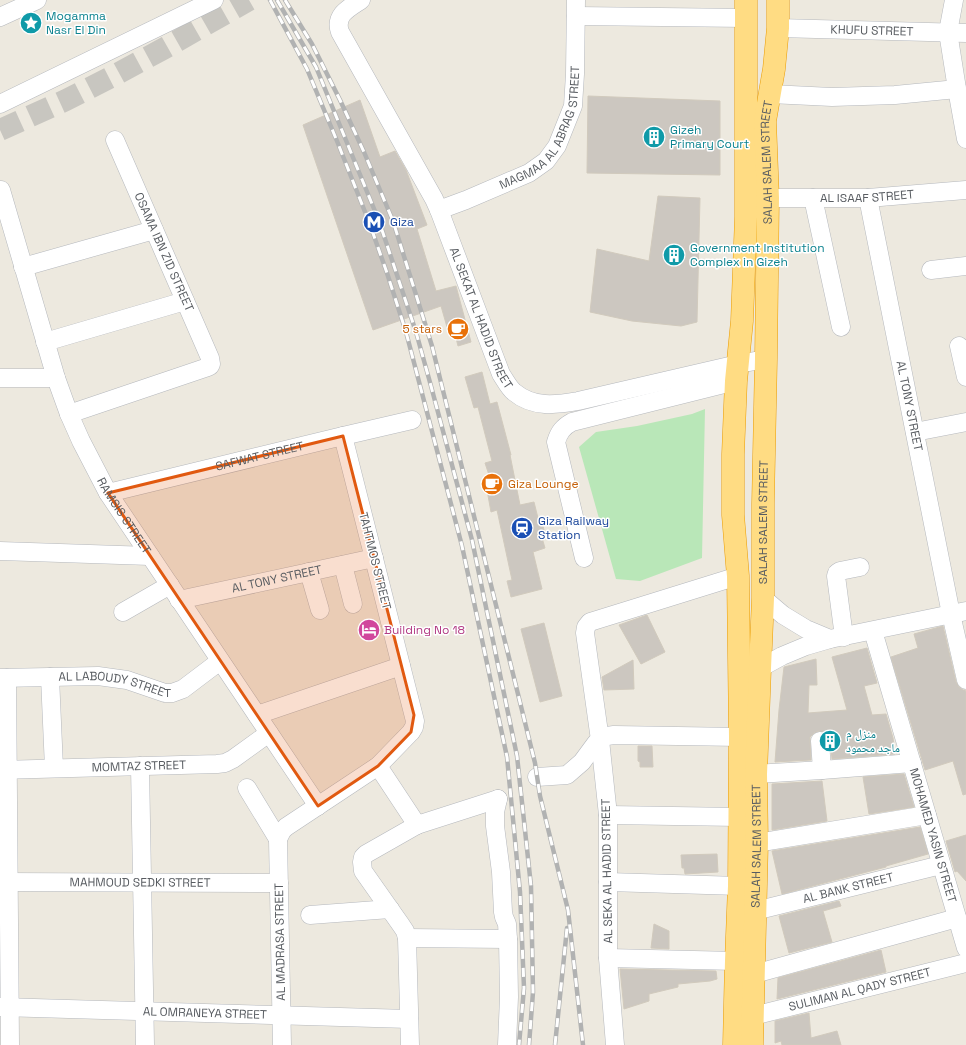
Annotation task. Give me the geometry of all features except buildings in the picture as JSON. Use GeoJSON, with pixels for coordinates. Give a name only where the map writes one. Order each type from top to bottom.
{"type":"FeatureCollection","features":[{"type":"Feature","properties":{"kind":"highway"},"geometry":{"type":"LineString","coordinates":[[764,0],[770,34],[764,121]]}},
{"type":"Feature","properties":{"kind":"highway","name":"SALAH SALEM STREET"},"geometry":{"type":"LineString","coordinates":[[752,1045],[756,911],[756,774],[763,598],[768,198],[764,121],[774,69],[770,34],[778,0]]}},
{"type":"Feature","properties":{"kind":"highway","name":"SALAH SALEM STREET"},"geometry":{"type":"LineString","coordinates":[[734,1045],[739,886],[740,737],[738,576],[733,500],[733,454],[737,373],[742,321],[746,218],[746,9]]}},
{"type":"Feature","properties":{"kind":"highway"},"geometry":{"type":"LineString","coordinates":[[737,373],[749,386],[751,392],[751,477],[754,492],[763,503]]}},
{"type":"Feature","properties":{"kind":"street"},"geometry":{"type":"LineString","coordinates":[[0,17],[37,0]]}},
{"type":"Feature","properties":{"kind":"street"},"geometry":{"type":"LineString","coordinates":[[2,98],[214,0]]}},
{"type":"Feature","properties":{"kind":"street","name":"AL SEKAT AL HADID STREET"},"geometry":{"type":"LineString","coordinates":[[361,0],[344,12],[339,19],[338,23],[340,32],[434,199],[501,374],[513,391],[526,400],[545,405],[558,404],[737,373],[766,359]]}},
{"type":"Feature","properties":{"kind":"street"},"geometry":{"type":"LineString","coordinates":[[954,0],[957,32],[957,89],[966,139]]}},
{"type":"Feature","properties":{"kind":"street"},"geometry":{"type":"LineString","coordinates":[[576,8],[746,9]]}},
{"type":"Feature","properties":{"kind":"street","name":"MAGMAA AL ABRAG STREET"},"geometry":{"type":"LineString","coordinates":[[439,210],[529,173],[546,161],[557,146],[572,106],[575,74],[576,8]]}},
{"type":"Feature","properties":{"kind":"street","name":"KHUFU STREET"},"geometry":{"type":"LineString","coordinates":[[770,34],[957,32]]}},
{"type":"Feature","properties":{"kind":"street"},"geometry":{"type":"LineString","coordinates":[[770,94],[832,97],[887,96],[957,89]]}},
{"type":"Feature","properties":{"kind":"street","name":"OSAMA IBN ZID STREET"},"geometry":{"type":"LineString","coordinates":[[69,414],[208,367],[211,364],[210,358],[115,140]]}},
{"type":"Feature","properties":{"kind":"street","name":"RAMSIS STREET"},"geometry":{"type":"LineString","coordinates":[[1,190],[56,378],[69,414],[94,468],[108,493],[174,593],[318,806]]}},
{"type":"Feature","properties":{"kind":"street","name":"AL ISAAF STREET"},"geometry":{"type":"LineString","coordinates":[[768,198],[868,198],[966,190]]}},
{"type":"Feature","properties":{"kind":"street"},"geometry":{"type":"LineString","coordinates":[[813,198],[841,327]]}},
{"type":"Feature","properties":{"kind":"street","name":"AL TONY STREET"},"geometry":{"type":"LineString","coordinates":[[868,198],[915,432],[958,613],[966,680]]}},
{"type":"Feature","properties":{"kind":"street"},"geometry":{"type":"LineString","coordinates":[[23,267],[154,230]]}},
{"type":"Feature","properties":{"kind":"street"},"geometry":{"type":"LineString","coordinates":[[931,270],[966,266]]}},
{"type":"Feature","properties":{"kind":"street"},"geometry":{"type":"LineString","coordinates":[[45,342],[185,301]]}},
{"type":"Feature","properties":{"kind":"street"},"geometry":{"type":"LineString","coordinates":[[959,346],[965,370]]}},
{"type":"Feature","properties":{"kind":"street"},"geometry":{"type":"LineString","coordinates":[[584,558],[556,442],[564,427],[572,422],[737,373]]}},
{"type":"Feature","properties":{"kind":"street"},"geometry":{"type":"LineString","coordinates":[[0,378],[56,378]]}},
{"type":"Feature","properties":{"kind":"street","name":"SAFWAT STREET"},"geometry":{"type":"LineString","coordinates":[[108,493],[412,420]]}},
{"type":"Feature","properties":{"kind":"street"},"geometry":{"type":"LineString","coordinates":[[915,432],[966,422]]}},
{"type":"Feature","properties":{"kind":"street","name":"TAHTMOS STREET"},"geometry":{"type":"LineString","coordinates":[[343,436],[415,721],[411,732],[378,766]]}},
{"type":"Feature","properties":{"kind":"street"},"geometry":{"type":"LineString","coordinates":[[0,551],[150,556]]}},
{"type":"Feature","properties":{"kind":"street","name":"AL TONY STREET"},"geometry":{"type":"LineString","coordinates":[[123,612],[174,593],[309,572],[374,558]]}},
{"type":"Feature","properties":{"kind":"street"},"geometry":{"type":"LineString","coordinates":[[344,565],[354,604]]}},
{"type":"Feature","properties":{"kind":"street"},"geometry":{"type":"LineString","coordinates":[[837,638],[836,576],[840,571],[860,567]]}},
{"type":"Feature","properties":{"kind":"street"},"geometry":{"type":"LineString","coordinates":[[309,572],[320,610]]}},
{"type":"Feature","properties":{"kind":"street","name":"AL SEKA AL HADID STREET"},"geometry":{"type":"LineString","coordinates":[[615,1045],[608,958],[608,815],[600,740],[585,633],[586,627],[590,622],[738,576]]}},
{"type":"Feature","properties":{"kind":"street"},"geometry":{"type":"LineString","coordinates":[[763,598],[789,619],[806,629],[837,638]]}},
{"type":"Feature","properties":{"kind":"street"},"geometry":{"type":"LineString","coordinates":[[760,668],[782,656],[806,646],[837,638],[958,613]]}},
{"type":"Feature","properties":{"kind":"street","name":"MOHAMED YASIN STREET"},"geometry":{"type":"LineString","coordinates":[[873,631],[966,948]]}},
{"type":"Feature","properties":{"kind":"street","name":"AL LABOUDY STREET"},"geometry":{"type":"LineString","coordinates":[[4,678],[98,676],[127,680],[165,693],[172,693],[182,689],[220,661]]}},
{"type":"Feature","properties":{"kind":"street"},"geometry":{"type":"LineString","coordinates":[[257,715],[401,666]]}},
{"type":"Feature","properties":{"kind":"street"},"geometry":{"type":"LineString","coordinates":[[50,677],[54,768]]}},
{"type":"Feature","properties":{"kind":"street"},"geometry":{"type":"LineString","coordinates":[[4,678],[5,1007],[10,1045]]}},
{"type":"Feature","properties":{"kind":"street","name":"MOMTAZ STREET"},"geometry":{"type":"LineString","coordinates":[[4,770],[225,763],[233,759],[269,733]]}},
{"type":"Feature","properties":{"kind":"street"},"geometry":{"type":"LineString","coordinates":[[537,777],[567,775],[582,762],[596,743],[608,736],[740,737]]}},
{"type":"Feature","properties":{"kind":"street"},"geometry":{"type":"LineString","coordinates":[[820,741],[822,770]]}},
{"type":"Feature","properties":{"kind":"street"},"geometry":{"type":"LineString","coordinates":[[756,774],[912,763]]}},
{"type":"Feature","properties":{"kind":"street"},"geometry":{"type":"LineString","coordinates":[[140,766],[145,1045]]}},
{"type":"Feature","properties":{"kind":"street"},"geometry":{"type":"LineString","coordinates":[[278,839],[286,827],[378,766],[417,825]]}},
{"type":"Feature","properties":{"kind":"street"},"geometry":{"type":"LineString","coordinates":[[247,788],[278,839]]}},
{"type":"Feature","properties":{"kind":"street"},"geometry":{"type":"LineString","coordinates":[[410,1045],[405,931],[363,871],[363,857],[370,851],[417,825],[498,799],[494,826],[501,872],[503,912],[507,932],[509,997],[507,1045]]}},
{"type":"Feature","properties":{"kind":"street"},"geometry":{"type":"LineString","coordinates":[[608,815],[740,817]]}},
{"type":"Feature","properties":{"kind":"street"},"geometry":{"type":"LineString","coordinates":[[757,843],[927,815]]}},
{"type":"Feature","properties":{"kind":"street","name":"AL MADRASA STREET"},"geometry":{"type":"LineString","coordinates":[[278,839],[282,1045]]}},
{"type":"Feature","properties":{"kind":"street","name":"AL BANK STREET"},"geometry":{"type":"LineString","coordinates":[[756,911],[942,865]]}},
{"type":"Feature","properties":{"kind":"street","name":"MAHMOUD SEDKI STREET"},"geometry":{"type":"LineString","coordinates":[[4,882],[279,883]]}},
{"type":"Feature","properties":{"kind":"street"},"geometry":{"type":"LineString","coordinates":[[608,882],[739,886]]}},
{"type":"Feature","properties":{"kind":"street"},"geometry":{"type":"LineString","coordinates":[[310,915],[390,909]]}},
{"type":"Feature","properties":{"kind":"street"},"geometry":{"type":"LineString","coordinates":[[754,974],[957,918]]}},
{"type":"Feature","properties":{"kind":"street"},"geometry":{"type":"LineString","coordinates":[[406,938],[507,932]]}},
{"type":"Feature","properties":{"kind":"street"},"geometry":{"type":"LineString","coordinates":[[608,958],[736,960]]}},
{"type":"Feature","properties":{"kind":"street","name":"SULIMAN AL QADY STREET"},"geometry":{"type":"LineString","coordinates":[[753,1016],[966,963]]}},
{"type":"Feature","properties":{"kind":"street","name":"AL OMRANEYA STREET"},"geometry":{"type":"LineString","coordinates":[[5,1007],[409,1019]]}},
{"type":"Feature","properties":{"kind":"highlighted area"},"geometry":{"type":"Polygon","coordinates":[[[343,436],[414,715],[411,732],[378,766],[318,806],[108,493],[343,436]]]}},
{"type":"Feature","properties":{"kind":"green space"},"geometry":{"type":"Polygon","coordinates":[[[705,409],[702,558],[640,581],[616,579],[579,447],[596,432],[637,426],[692,414],[705,409]]]}},
{"type":"Feature","properties":{"kind":"tunnel"},"geometry":{"type":"LineString","coordinates":[[0,130],[66,100],[115,75],[249,0]]}},
{"type":"Feature","properties":{"kind":"railway"},"geometry":{"type":"LineString","coordinates":[[270,0],[307,69],[369,222],[387,273],[406,332],[462,546],[507,757],[520,892],[524,988],[519,1045]]}},
{"type":"Feature","properties":{"kind":"railway"},"geometry":{"type":"LineString","coordinates":[[277,0],[316,67],[379,221],[416,332],[472,540],[517,756],[531,886],[533,992],[529,1045]]}},
{"type":"Feature","properties":{"kind":"railway"},"geometry":{"type":"LineString","coordinates":[[285,0],[312,44],[364,152],[393,221],[432,346],[535,763],[540,796],[568,910],[583,1045]]}},
{"type":"Feature","properties":{"kind":"railway"},"geometry":{"type":"LineString","coordinates":[[555,1045],[567,928]]}},
{"type":"Feature","properties":{"kind":"place","name":"Mogamma Nasr El Din"},"geometry":{"type":"Point","coordinates":[31,23]}},
{"type":"Feature","properties":{"kind":"place","name":"Gizeh Primary Court"},"geometry":{"type":"Point","coordinates":[654,137]}},
{"type":"Feature","properties":{"kind":"place","name":"Giza"},"geometry":{"type":"Point","coordinates":[374,222]}},
{"type":"Feature","properties":{"kind":"place","name":"Government Institution Complex in Gizeh"},"geometry":{"type":"Point","coordinates":[674,255]}},
{"type":"Feature","properties":{"kind":"place","name":"5 stars"},"geometry":{"type":"Point","coordinates":[458,329]}},
{"type":"Feature","properties":{"kind":"place","name":"Giza Lounge"},"geometry":{"type":"Point","coordinates":[492,484]}},
{"type":"Feature","properties":{"kind":"place","name":"Giza Railway Station"},"geometry":{"type":"Point","coordinates":[522,528]}},
{"type":"Feature","properties":{"kind":"place","name":"Building No 18"},"geometry":{"type":"Point","coordinates":[369,630]}},
{"type":"Feature","properties":{"kind":"place","name":"منزل م ماجد محمود"},"geometry":{"type":"Point","coordinates":[830,741]}}]}
